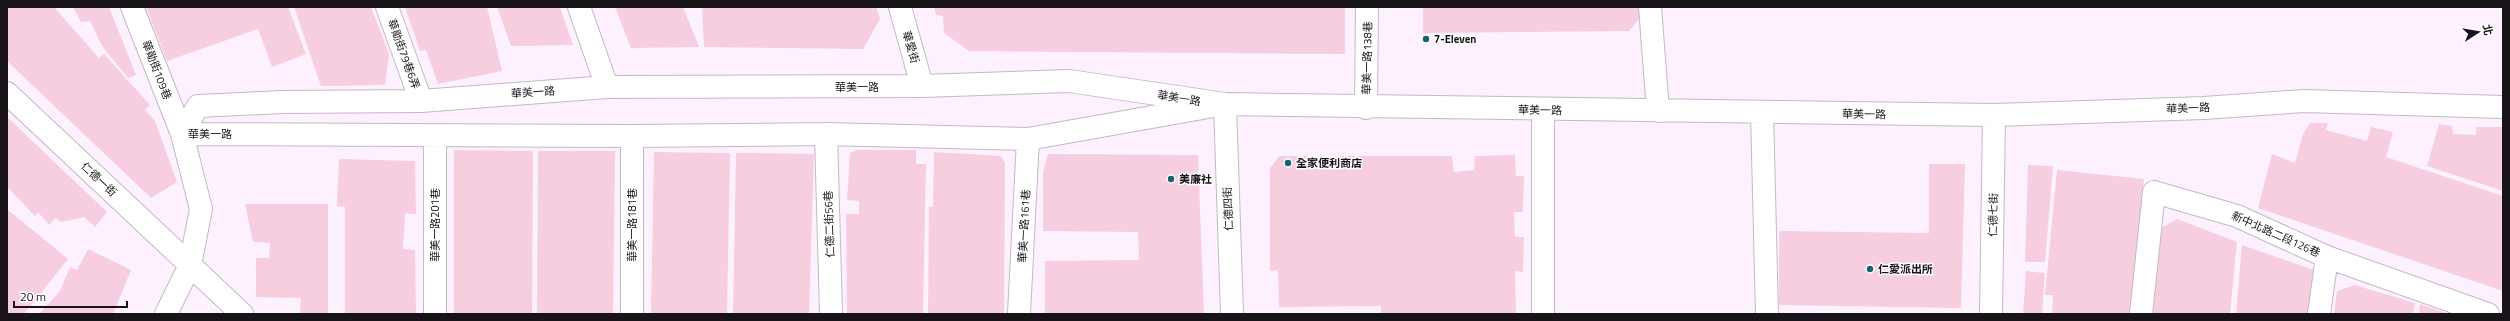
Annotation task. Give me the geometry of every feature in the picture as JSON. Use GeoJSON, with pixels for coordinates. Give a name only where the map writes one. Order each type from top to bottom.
{"type":"FeatureCollection","features":[{"type":"Feature","properties":{"kind":"street","name":"華勛街109巷"},"geometry":{"type":"LineString","coordinates":[[132,7],[182,134]]}},
{"type":"Feature","properties":{"kind":"street","name":"華勛街79巷6弄"},"geometry":{"type":"LineString","coordinates":[[387,7],[421,101]]}},
{"type":"Feature","properties":{"kind":"street"},"geometry":{"type":"LineString","coordinates":[[579,7],[607,87]]}},
{"type":"Feature","properties":{"kind":"street","name":"華愛街"},"geometry":{"type":"LineString","coordinates":[[900,7],[922,86]]}},
{"type":"Feature","properties":{"kind":"street","name":"華美一路138巷"},"geometry":{"type":"LineString","coordinates":[[1366,108],[1367,7]]}},
{"type":"Feature","properties":{"kind":"street"},"geometry":{"type":"LineString","coordinates":[[1650,7],[1658,111]]}},
{"type":"Feature","properties":{"kind":"street","name":"華美一路"},"geometry":{"type":"LineString","coordinates":[[1225,104],[1028,139],[826,134],[632,136],[182,134],[198,106],[283,102],[421,101],[607,87],[922,86],[1069,81],[1225,104],[1366,108],[1994,115],[2204,108],[2304,101],[2503,107]]}},
{"type":"Feature","properties":{"kind":"street","name":"仁德一街"},"geometry":{"type":"LineString","coordinates":[[7,93],[242,314]]}},
{"type":"Feature","properties":{"kind":"street","name":"仁德四街"},"geometry":{"type":"LineString","coordinates":[[1225,104],[1232,314]]}},
{"type":"Feature","properties":{"kind":"street"},"geometry":{"type":"LineString","coordinates":[[1543,110],[1543,314]]}},
{"type":"Feature","properties":{"kind":"street"},"geometry":{"type":"LineString","coordinates":[[1762,112],[1767,314]]}},
{"type":"Feature","properties":{"kind":"street","name":"仁德七街"},"geometry":{"type":"LineString","coordinates":[[1991,314],[1994,115]]}},
{"type":"Feature","properties":{"kind":"street"},"geometry":{"type":"LineString","coordinates":[[166,314],[190,265],[202,209],[182,134]]}},
{"type":"Feature","properties":{"kind":"street","name":"仁德二街56巷"},"geometry":{"type":"LineString","coordinates":[[826,134],[831,314]]}},
{"type":"Feature","properties":{"kind":"street","name":"華美一路201巷"},"geometry":{"type":"LineString","coordinates":[[434,136],[435,314]]}},
{"type":"Feature","properties":{"kind":"street","name":"華美一路181巷"},"geometry":{"type":"LineString","coordinates":[[632,136],[632,314]]}},
{"type":"Feature","properties":{"kind":"street","name":"華美一路161巷"},"geometry":{"type":"LineString","coordinates":[[1019,314],[1028,139]]}},
{"type":"Feature","properties":{"kind":"street","name":"新中北路二段126巷"},"geometry":{"type":"LineString","coordinates":[[2141,314],[2154,192],[2237,216],[2327,257],[2488,314]]}},
{"type":"Feature","properties":{"kind":"street"},"geometry":{"type":"LineString","coordinates":[[2319,314],[2327,257]]}},
{"type":"Feature","properties":{"kind":"building"},"geometry":{"type":"Polygon","coordinates":[[[7,7],[54,7],[99,58],[104,54],[150,105],[145,110],[155,121],[177,182],[151,198],[7,61],[7,7]]]}},
{"type":"Feature","properties":{"kind":"building"},"geometry":{"type":"Polygon","coordinates":[[[73,7],[109,7],[136,75],[128,78],[102,46],[90,21],[81,22],[73,7]]]}},
{"type":"Feature","properties":{"kind":"building"},"geometry":{"type":"Polygon","coordinates":[[[146,7],[288,7],[306,54],[272,67],[258,29],[167,61],[146,7]]]}},
{"type":"Feature","properties":{"kind":"building"},"geometry":{"type":"Polygon","coordinates":[[[294,7],[371,7],[389,54],[385,85],[321,86],[294,7]]]}},
{"type":"Feature","properties":{"kind":"building"},"geometry":{"type":"Polygon","coordinates":[[[405,7],[487,7],[502,71],[438,84],[426,50],[420,51],[405,7]]]}},
{"type":"Feature","properties":{"kind":"building"},"geometry":{"type":"Polygon","coordinates":[[[497,7],[560,7],[573,45],[511,46],[497,7]]]}},
{"type":"Feature","properties":{"kind":"building"},"geometry":{"type":"Polygon","coordinates":[[[615,7],[683,7],[699,47],[631,48],[615,7]]]}},
{"type":"Feature","properties":{"kind":"building"},"geometry":{"type":"Polygon","coordinates":[[[702,7],[876,7],[880,19],[863,49],[704,47],[702,7]]]}},
{"type":"Feature","properties":{"kind":"building"},"geometry":{"type":"Polygon","coordinates":[[[934,7],[1345,7],[1345,54],[969,51],[944,33],[943,16],[936,15],[934,7]]]}},
{"type":"Feature","properties":{"kind":"building"},"geometry":{"type":"Polygon","coordinates":[[[1423,7],[1646,7],[1646,10],[1629,31],[1423,33],[1423,7]]]}},
{"type":"Feature","properties":{"kind":"building"},"geometry":{"type":"Polygon","coordinates":[[[7,117],[107,212],[95,227],[84,217],[61,222],[56,218],[49,225],[38,212],[35,216],[7,187],[7,117]]]}},
{"type":"Feature","properties":{"kind":"building"},"geometry":{"type":"Polygon","coordinates":[[[2310,123],[2328,123],[2326,130],[2367,141],[2371,127],[2393,132],[2386,157],[2503,196],[2503,291],[2258,208],[2272,154],[2295,163],[2303,134],[2310,123]]]}},
{"type":"Feature","properties":{"kind":"building"},"geometry":{"type":"Polygon","coordinates":[[[2439,124],[2452,126],[2453,134],[2476,135],[2476,127],[2503,127],[2503,191],[2427,166],[2439,124]]]}},
{"type":"Feature","properties":{"kind":"building"},"geometry":{"type":"Polygon","coordinates":[[[454,150],[533,151],[532,314],[454,314],[454,150]]]}},
{"type":"Feature","properties":{"kind":"building"},"geometry":{"type":"Polygon","coordinates":[[[857,150],[916,150],[916,164],[926,164],[923,314],[847,314],[846,214],[859,214],[859,201],[847,200],[850,153],[857,150]]]}},
{"type":"Feature","properties":{"kind":"building"},"geometry":{"type":"Polygon","coordinates":[[[538,151],[615,151],[613,314],[537,314],[538,151]]]}},
{"type":"Feature","properties":{"kind":"building"},"geometry":{"type":"Polygon","coordinates":[[[654,152],[730,153],[727,314],[651,314],[654,152]]]}},
{"type":"Feature","properties":{"kind":"building"},"geometry":{"type":"Polygon","coordinates":[[[934,152],[1001,156],[1005,163],[1004,314],[928,314],[929,207],[933,207],[934,152]]]}},
{"type":"Feature","properties":{"kind":"building"},"geometry":{"type":"Polygon","coordinates":[[[736,153],[814,154],[809,314],[733,314],[736,153]]]}},
{"type":"Feature","properties":{"kind":"building"},"geometry":{"type":"Polygon","coordinates":[[[1048,154],[1198,155],[1204,314],[1045,314],[1045,261],[1139,260],[1138,232],[1043,231],[1043,172],[1048,154]]]}},
{"type":"Feature","properties":{"kind":"building"},"geometry":{"type":"Polygon","coordinates":[[[1515,155],[1516,176],[1524,176],[1523,212],[1514,212],[1515,237],[1524,237],[1523,272],[1515,271],[1516,314],[1381,314],[1381,306],[1279,307],[1278,270],[1270,271],[1270,168],[1279,156],[1307,156],[1308,169],[1340,168],[1340,156],[1452,156],[1454,172],[1474,170],[1475,156],[1515,155]]]}},
{"type":"Feature","properties":{"kind":"building"},"geometry":{"type":"Polygon","coordinates":[[[339,159],[415,161],[416,214],[405,213],[403,249],[415,250],[416,314],[345,314],[345,207],[337,206],[339,159]]]}},
{"type":"Feature","properties":{"kind":"building","name":"仁愛派出所"},"geometry":{"type":"Polygon","coordinates":[[[1929,164],[1965,164],[1961,308],[1779,305],[1779,231],[1929,233],[1929,164]]]}},
{"type":"Feature","properties":{"kind":"building"},"geometry":{"type":"Polygon","coordinates":[[[2028,165],[2053,166],[2045,262],[2025,262],[2028,165]]]}},
{"type":"Feature","properties":{"kind":"building"},"geometry":{"type":"Polygon","coordinates":[[[2057,170],[2144,179],[2130,314],[2052,314],[2053,295],[2045,295],[2057,170]]]}},
{"type":"Feature","properties":{"kind":"building"},"geometry":{"type":"Polygon","coordinates":[[[245,204],[328,204],[328,313],[300,313],[301,298],[256,297],[256,258],[269,258],[270,243],[253,242],[245,204]]]}},
{"type":"Feature","properties":{"kind":"building"},"geometry":{"type":"Polygon","coordinates":[[[7,209],[68,259],[24,314],[7,314],[7,209]]]}},
{"type":"Feature","properties":{"kind":"building"},"geometry":{"type":"Polygon","coordinates":[[[2177,219],[2237,242],[2230,314],[2152,314],[2161,228],[2177,219]]]}},
{"type":"Feature","properties":{"kind":"building"},"geometry":{"type":"Polygon","coordinates":[[[2242,245],[2317,271],[2312,314],[2236,314],[2242,245]]]}},
{"type":"Feature","properties":{"kind":"building"},"geometry":{"type":"Polygon","coordinates":[[[88,249],[131,270],[113,314],[39,314],[60,291],[70,267],[77,270],[88,249]]]}},
{"type":"Feature","properties":{"kind":"building"},"geometry":{"type":"Polygon","coordinates":[[[2026,271],[2045,273],[2042,314],[2023,314],[2026,271]]]}},
{"type":"Feature","properties":{"kind":"building"},"geometry":{"type":"Polygon","coordinates":[[[2355,285],[2415,303],[2413,314],[2334,314],[2337,291],[2355,285]]]}},
{"type":"Feature","properties":{"kind":"building"},"geometry":{"type":"Polygon","coordinates":[[[2420,304],[2449,314],[2419,314],[2420,304]]]}},
{"type":"Feature","properties":{"kind":"place","name":"7-Eleven"},"geometry":{"type":"Point","coordinates":[1426,39]}},
{"type":"Feature","properties":{"kind":"place","name":"全家便利商店"},"geometry":{"type":"Point","coordinates":[1288,163]}},
{"type":"Feature","properties":{"kind":"place","name":"美廉社"},"geometry":{"type":"Point","coordinates":[1171,179]}},
{"type":"Feature","properties":{"kind":"place","name":"仁愛派出所"},"geometry":{"type":"Point","coordinates":[1870,269]}}]}
